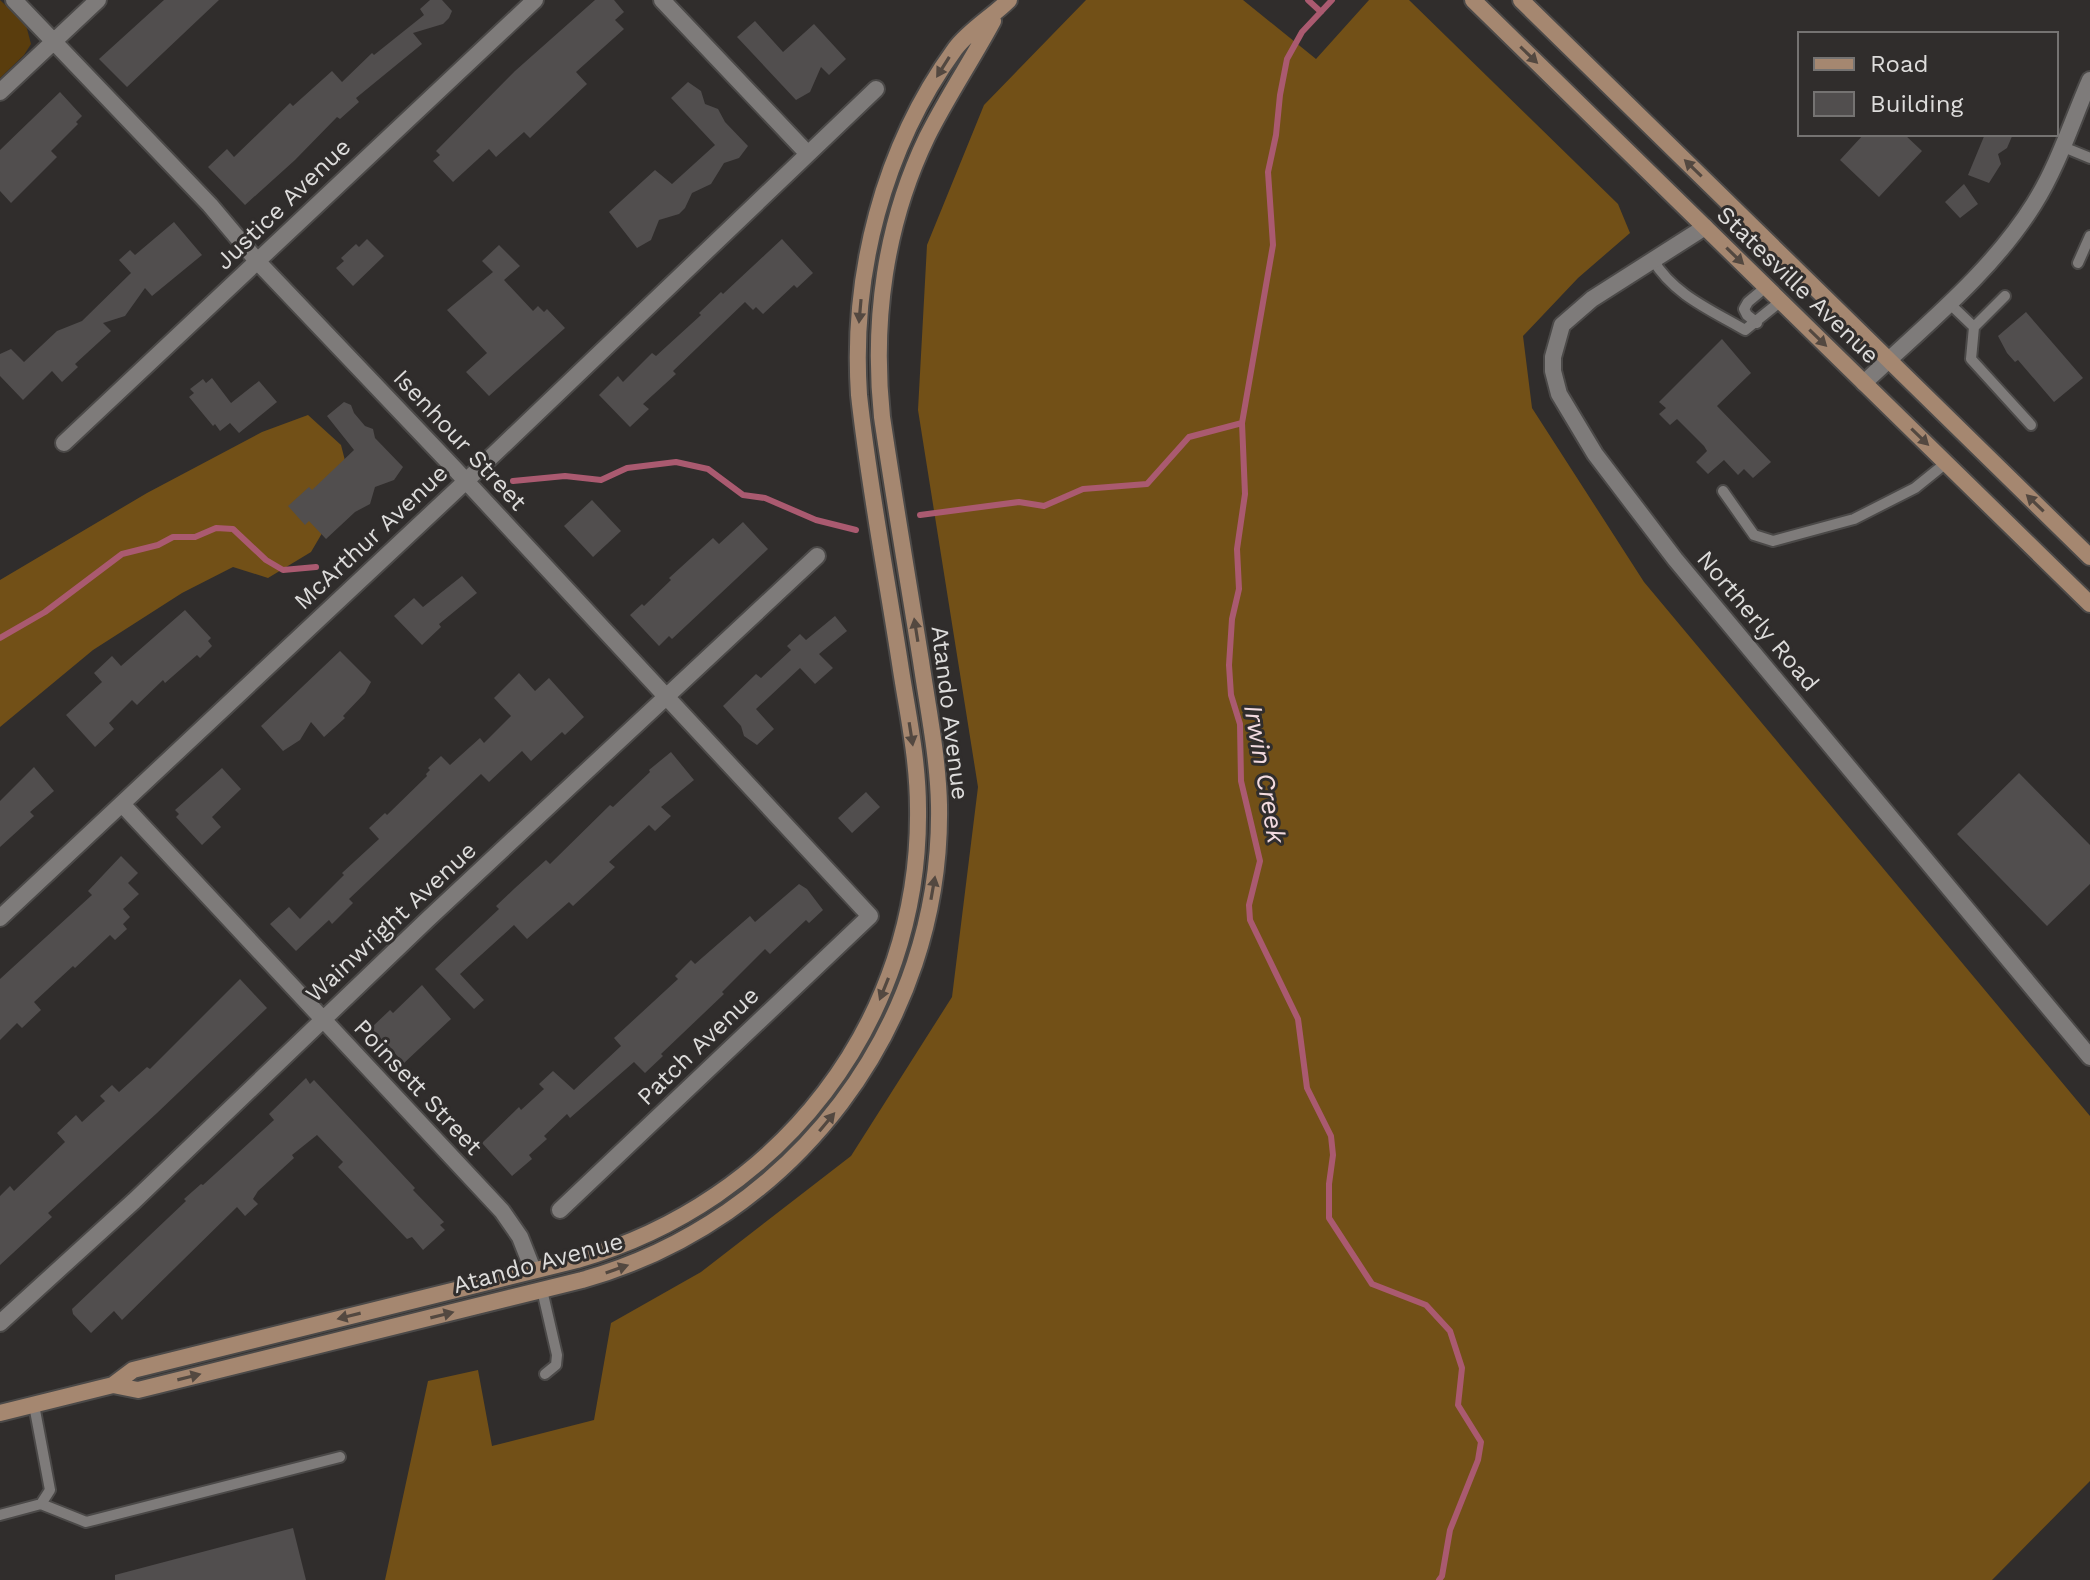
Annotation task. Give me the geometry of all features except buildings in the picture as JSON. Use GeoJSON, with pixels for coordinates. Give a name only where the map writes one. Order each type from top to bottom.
{"type":"FeatureCollection","features":[{"type":"Feature","properties":{"kind":"main road","name":"Statesville Avenue"},"geometry":{"type":"LineString","coordinates":[[1473,0],[2090,604]]}},
{"type":"Feature","properties":{"kind":"main road","name":"Statesville Avenue"},"geometry":{"type":"LineString","coordinates":[[1521,0],[2090,557]]}},
{"type":"Feature","properties":{"kind":"main road","name":"Atando Avenue"},"geometry":{"type":"LineString","coordinates":[[0,1413],[113,1385],[133,1370],[600,1253],[644,1236],[695,1210],[744,1176],[792,1132],[837,1076],[867,1027],[891,970],[914,879],[918,805],[913,742],[862,419],[857,370],[860,299],[878,210],[905,136],[931,86],[957,46],[1003,6]]}},
{"type":"Feature","properties":{"kind":"main road","name":"Atando Avenue"},"geometry":{"type":"LineString","coordinates":[[113,1385],[138,1390],[542,1290],[606,1273],[653,1255],[716,1221],[775,1177],[807,1146],[854,1088],[885,1036],[911,976],[929,913],[936,871],[938,793],[933,739],[882,417],[878,369],[881,301],[892,236],[911,175],[939,115],[1003,6]]}},
{"type":"Feature","properties":{"kind":"street","name":"Isenhour Street"},"geometry":{"type":"LineString","coordinates":[[14,0],[210,205],[258,262],[870,916]]}},
{"type":"Feature","properties":{"kind":"street"},"geometry":{"type":"LineString","coordinates":[[0,92],[98,0]]}},
{"type":"Feature","properties":{"kind":"street","name":"Justice Avenue"},"geometry":{"type":"LineString","coordinates":[[64,443],[535,0]]}},
{"type":"Feature","properties":{"kind":"street"},"geometry":{"type":"LineString","coordinates":[[662,0],[808,154]]}},
{"type":"Feature","properties":{"kind":"street"},"geometry":{"type":"LineString","coordinates":[[1864,383],[1949,303],[2026,216],[2045,183],[2090,80]]}},
{"type":"Feature","properties":{"kind":"street","name":"McArthur Avenue"},"geometry":{"type":"LineString","coordinates":[[0,918],[466,481],[876,89]]}},
{"type":"Feature","properties":{"kind":"street","name":"Northerly Road"},"geometry":{"type":"LineString","coordinates":[[1705,227],[1592,299],[1562,325],[1554,346],[1553,371],[1565,405],[1595,454],[1675,559],[2090,1057]]}},
{"type":"Feature","properties":{"kind":"street","name":"Wainwright Avenue"},"geometry":{"type":"LineString","coordinates":[[0,1323],[134,1201],[322,1020],[817,556]]}},
{"type":"Feature","properties":{"kind":"street","name":"Poinsett Street"},"geometry":{"type":"LineString","coordinates":[[122,804],[502,1211],[520,1237],[533,1270]]}},
{"type":"Feature","properties":{"kind":"street","name":"Patch Avenue"},"geometry":{"type":"LineString","coordinates":[[560,1210],[870,916]]}},
{"type":"Feature","properties":{"kind":"lane"},"geometry":{"type":"LineString","coordinates":[[2061,146],[2090,158]]}},
{"type":"Feature","properties":{"kind":"lane"},"geometry":{"type":"LineString","coordinates":[[2078,263],[2090,236]]}},
{"type":"Feature","properties":{"kind":"lane"},"geometry":{"type":"LineString","coordinates":[[1653,260],[1665,279],[1694,301],[1745,330],[1781,301]]}},
{"type":"Feature","properties":{"kind":"lane"},"geometry":{"type":"LineString","coordinates":[[1757,323],[1744,309],[1766,287]]}},
{"type":"Feature","properties":{"kind":"lane"},"geometry":{"type":"LineString","coordinates":[[2005,296],[1974,327],[1971,359],[2031,425]]}},
{"type":"Feature","properties":{"kind":"lane"},"geometry":{"type":"LineString","coordinates":[[1949,303],[1974,327]]}},
{"type":"Feature","properties":{"kind":"lane"},"geometry":{"type":"LineString","coordinates":[[1723,491],[1754,535],[1773,541],[1854,519],[1915,488],[1946,463]]}},
{"type":"Feature","properties":{"kind":"lane"},"geometry":{"type":"LineString","coordinates":[[542,1290],[557,1355],[556,1365],[545,1374]]}},
{"type":"Feature","properties":{"kind":"lane"},"geometry":{"type":"LineString","coordinates":[[34,1405],[50,1490],[41,1504]]}},
{"type":"Feature","properties":{"kind":"lane"},"geometry":{"type":"LineString","coordinates":[[0,1515],[41,1504],[86,1522],[340,1457]]}},
{"type":"Feature","properties":{"kind":"shaded area"},"geometry":{"type":"Polygon","coordinates":[[[0,0],[26,25],[31,44],[0,78],[0,0]]]}},
{"type":"Feature","properties":{"kind":"shaded area"},"geometry":{"type":"Polygon","coordinates":[[[1086,0],[1243,0],[1316,59],[1369,0],[1409,0],[1618,204],[1630,233],[1578,278],[1523,336],[1532,408],[1644,582],[2090,1116],[2090,1481],[1992,1580],[385,1580],[428,1381],[478,1370],[492,1446],[594,1420],[611,1323],[701,1272],[851,1156],[952,997],[978,787],[918,410],[927,245],[984,105],[1086,0]]]}},
{"type":"Feature","properties":{"kind":"shaded area"},"geometry":{"type":"Polygon","coordinates":[[[308,415],[341,445],[351,484],[311,552],[268,578],[233,567],[182,593],[93,650],[0,727],[0,580],[147,493],[262,432],[308,415]]]}},
{"type":"Feature","properties":{"kind":"waterway"},"geometry":{"type":"LineString","coordinates":[[1308,0],[1321,12]]}},
{"type":"Feature","properties":{"kind":"waterway","name":"Irwin Creek"},"geometry":{"type":"LineString","coordinates":[[1332,0],[1302,32],[1287,59],[1268,172],[1273,245],[1242,423],[1245,494],[1237,549],[1239,589],[1232,619],[1231,695],[1240,724],[1241,781],[1260,861],[1249,905],[1250,920],[1298,1019],[1307,1088],[1331,1136],[1333,1155],[1329,1218],[1372,1284],[1426,1305],[1450,1331],[1462,1368],[1458,1405],[1481,1442],[1478,1460],[1450,1530],[1439,1580]]}},
{"type":"Feature","properties":{"kind":"waterway"},"geometry":{"type":"LineString","coordinates":[[920,515],[1019,502],[1044,506],[1083,489],[1147,484],[1189,437],[1242,423]]}},
{"type":"Feature","properties":{"kind":"waterway"},"geometry":{"type":"LineString","coordinates":[[513,481],[565,476],[601,480],[627,468],[676,462],[708,469],[743,495],[765,498],[816,520],[856,530]]}},
{"type":"Feature","properties":{"kind":"waterway"},"geometry":{"type":"LineString","coordinates":[[0,638],[45,612],[122,554],[158,545],[173,537],[195,537],[216,528],[233,529],[266,560],[283,570],[316,567]]}}]}
